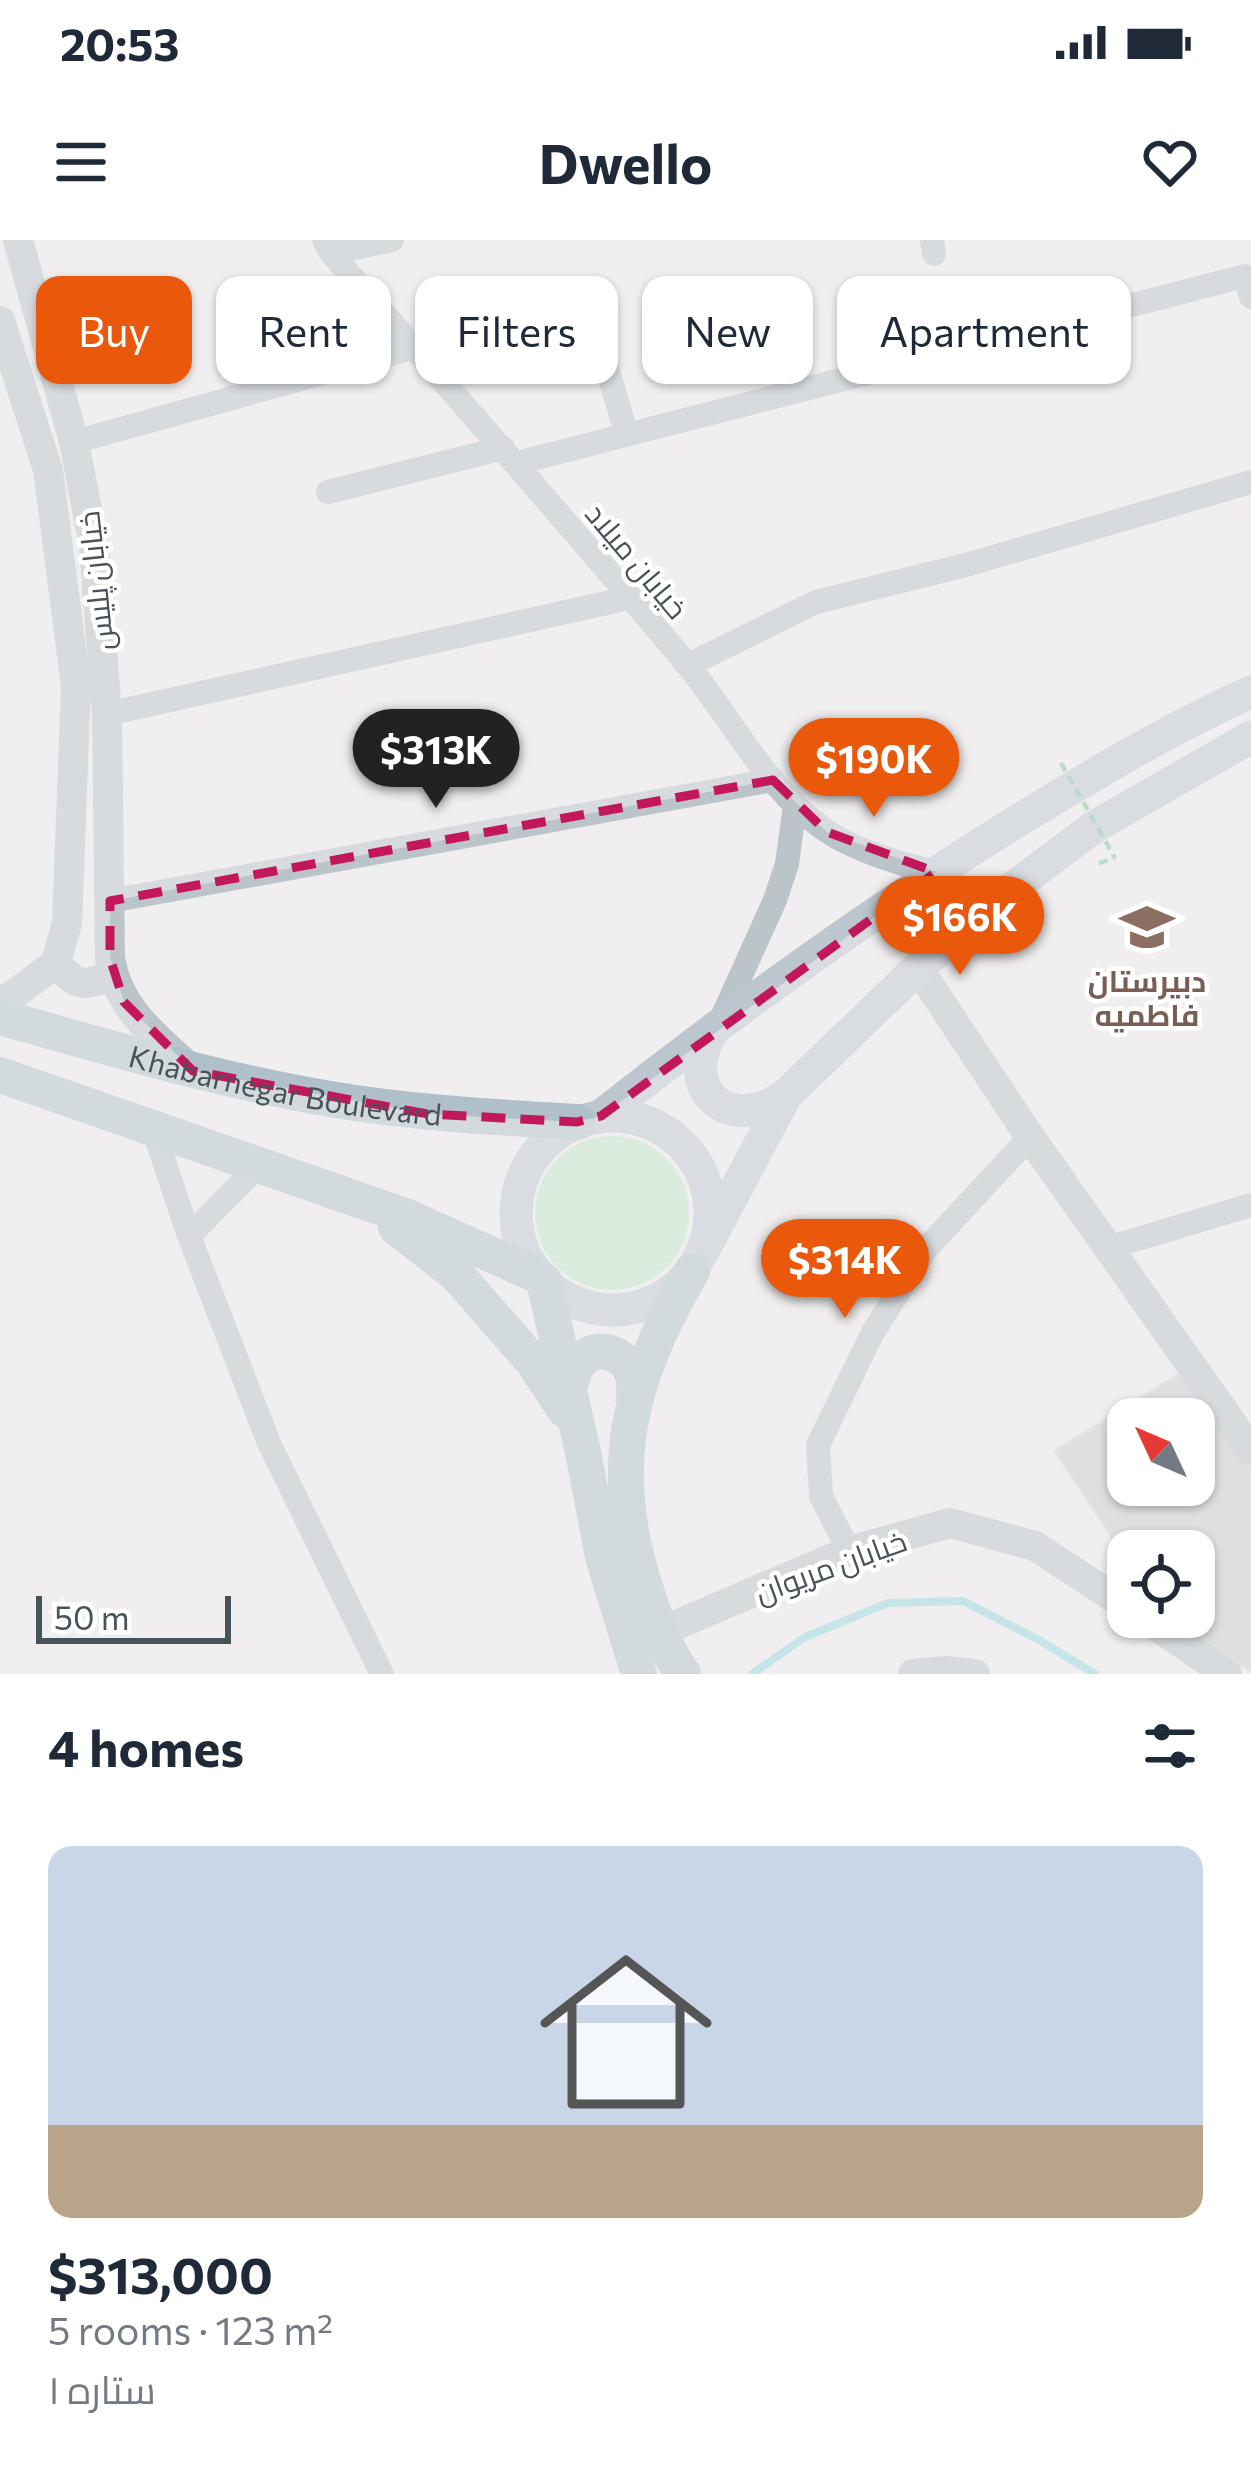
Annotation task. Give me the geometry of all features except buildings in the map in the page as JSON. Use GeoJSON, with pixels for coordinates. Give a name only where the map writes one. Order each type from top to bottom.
{"type":"FeatureCollection","features":[{"type":"Feature","properties":{"kind":"main road"},"geometry":{"type":"LineString","coordinates":[[650,1662],[604,1557],[540,1278],[522,1249],[516,1219],[519,1189],[531,1161],[550,1138],[589,1119],[719,1022],[936,872],[1081,782],[1251,692]]}},
{"type":"Feature","properties":{"kind":"main road"},"geometry":{"type":"LineString","coordinates":[[719,1022],[708,1039],[699,1072],[712,1097],[741,1112],[770,1106],[1003,895],[1094,827],[1246,741]]}},
{"type":"Feature","properties":{"kind":"main road","name":"Khabarnegar Boulevard"},"geometry":{"type":"LineString","coordinates":[[0,1017],[193,1071],[328,1099],[428,1114],[589,1119]]}},
{"type":"Feature","properties":{"kind":"main road"},"geometry":{"type":"LineString","coordinates":[[0,1075],[405,1216],[540,1278],[578,1304],[628,1310],[674,1289],[698,1261],[710,1228],[710,1202],[692,1154],[674,1136],[626,1116],[589,1119]]}},
{"type":"Feature","properties":{"kind":"main road"},"geometry":{"type":"LineString","coordinates":[[650,1662],[626,1488],[626,1443],[634,1396],[666,1315],[786,1095]]}},
{"type":"Feature","properties":{"kind":"main road"},"geometry":{"type":"LineString","coordinates":[[359,1200],[456,1274],[533,1362],[576,1427]]}},
{"type":"Feature","properties":{"kind":"main road"},"geometry":{"type":"LineString","coordinates":[[568,1390],[578,1364],[599,1351],[613,1353],[626,1363],[633,1376],[634,1396]]}},
{"type":"Feature","properties":{"kind":"street","name":"خیابان پلیس"},"geometry":{"type":"LineString","coordinates":[[18,240],[74,442],[94,546],[107,715],[112,974]]}},
{"type":"Feature","properties":{"kind":"street"},"geometry":{"type":"LineString","coordinates":[[328,246],[392,240]]}},
{"type":"Feature","properties":{"kind":"street","name":"خیابان میلاد"},"geometry":{"type":"LineString","coordinates":[[328,246],[688,665],[795,805],[827,832],[902,865],[936,872]]}},
{"type":"Feature","properties":{"kind":"street"},"geometry":{"type":"LineString","coordinates":[[328,492],[627,435],[1244,276],[1251,297]]}},
{"type":"Feature","properties":{"kind":"street","name":"خیابان پلیس"},"geometry":{"type":"LineString","coordinates":[[0,321],[48,470],[76,686],[67,923],[56,963]]}},
{"type":"Feature","properties":{"kind":"street"},"geometry":{"type":"LineString","coordinates":[[74,442],[413,348]]}},
{"type":"Feature","properties":{"kind":"street"},"geometry":{"type":"LineString","coordinates":[[612,384],[627,435]]}},
{"type":"Feature","properties":{"kind":"street"},"geometry":{"type":"LineString","coordinates":[[688,665],[816,602],[966,565],[1251,482]]}},
{"type":"Feature","properties":{"kind":"street"},"geometry":{"type":"LineString","coordinates":[[107,715],[629,598]]}},
{"type":"Feature","properties":{"kind":"street"},"geometry":{"type":"LineString","coordinates":[[110,916],[773,780]]}},
{"type":"Feature","properties":{"kind":"street"},"geometry":{"type":"LineString","coordinates":[[719,1022],[788,864],[795,805]]}},
{"type":"Feature","properties":{"kind":"street"},"geometry":{"type":"LineString","coordinates":[[0,1002],[56,963],[71,981],[86,985],[112,974],[139,1021],[193,1071]]}},
{"type":"Feature","properties":{"kind":"street"},"geometry":{"type":"LineString","coordinates":[[918,968],[1030,1137],[1251,1450]]}},
{"type":"Feature","properties":{"kind":"street"},"geometry":{"type":"LineString","coordinates":[[153,1128],[269,1443],[382,1674]]}},
{"type":"Feature","properties":{"kind":"street"},"geometry":{"type":"LineString","coordinates":[[849,1551],[821,1496],[818,1445],[872,1334],[925,1250],[1030,1137]]}},
{"type":"Feature","properties":{"kind":"street"},"geometry":{"type":"LineString","coordinates":[[189,1236],[259,1165]]}},
{"type":"Feature","properties":{"kind":"street"},"geometry":{"type":"LineString","coordinates":[[1111,1247],[1251,1205]]}},
{"type":"Feature","properties":{"kind":"street","name":"خیابان مریوان"},"geometry":{"type":"LineString","coordinates":[[650,1662],[849,1551],[950,1523],[1034,1546],[1107,1593]]}},
{"type":"Feature","properties":{"kind":"street"},"geometry":{"type":"LineString","coordinates":[[1174,1638],[1227,1674]]}},
{"type":"Feature","properties":{"kind":"street"},"geometry":{"type":"LineString","coordinates":[[913,1674],[975,1674]]}},
{"type":"Feature","properties":{"kind":"path"},"geometry":{"type":"LineString","coordinates":[[1061,764],[1115,858],[1092,865]]}},
{"type":"Feature","properties":{"kind":"highlighted area"},"geometry":{"type":"Polygon","coordinates":[[[773,780],[827,832],[936,872],[601,1116],[577,1122],[428,1114],[193,1071],[124,1002],[110,958],[110,901],[773,780]]]}},
{"type":"Feature","properties":{"kind":"green space"},"geometry":{"type":"Polygon","coordinates":[[[612,1136],[642,1141],[667,1158],[684,1183],[689,1213],[684,1243],[667,1268],[642,1285],[612,1290],[582,1285],[557,1268],[540,1243],[535,1213],[540,1183],[557,1158],[582,1141],[612,1136]]]}},
{"type":"Feature","properties":{"kind":"waterway"},"geometry":{"type":"LineString","coordinates":[[752,1674],[805,1637],[888,1603],[963,1601],[1095,1674]]}},
{"type":"Feature","properties":{"kind":"place","name":"دبیرستان فاطمیه"},"geometry":{"type":"Point","coordinates":[1147,927]}}]}
